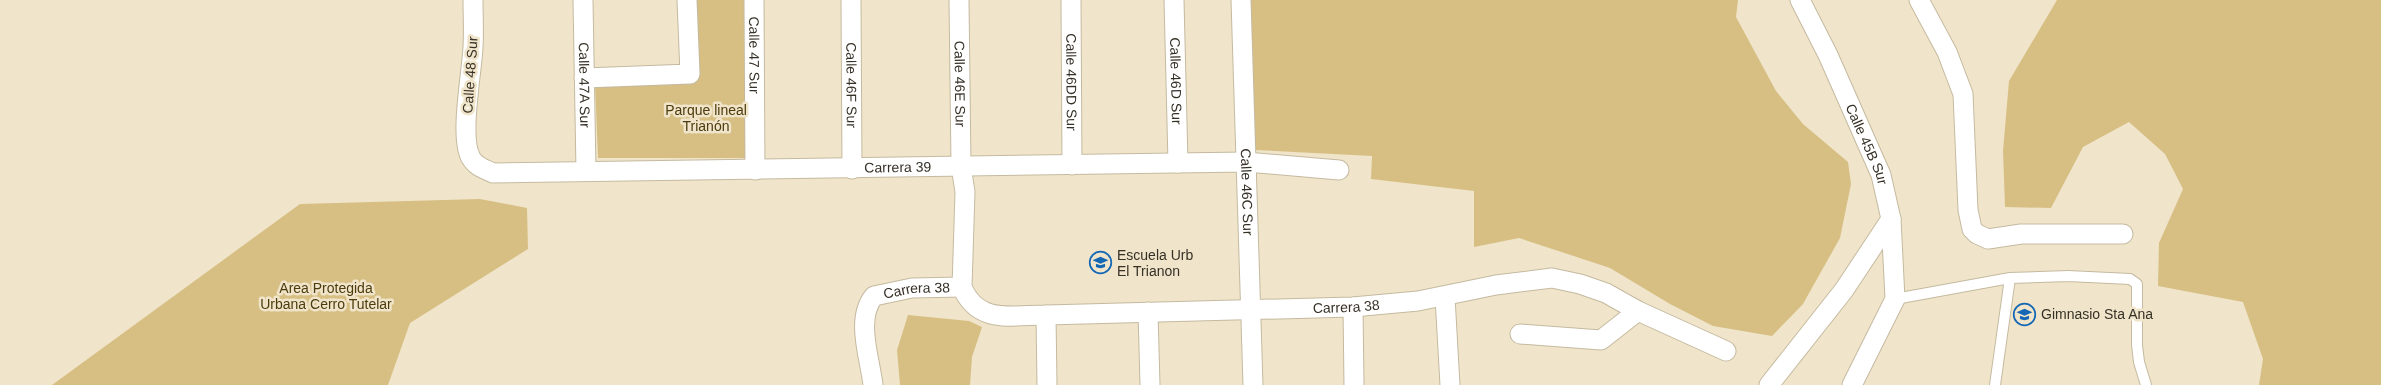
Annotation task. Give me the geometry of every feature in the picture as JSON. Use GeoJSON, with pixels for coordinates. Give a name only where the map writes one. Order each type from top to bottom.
{"type":"FeatureCollection","features":[{"type":"Feature","properties":{"kind":"street","name":"Calle 48 Sur"},"geometry":{"type":"LineString","coordinates":[[467,150],[467,115],[474,45],[473,0]]}},
{"type":"Feature","properties":{"kind":"street","name":"Calle 47A Sur"},"geometry":{"type":"LineString","coordinates":[[582,0],[586,171]]}},
{"type":"Feature","properties":{"kind":"street"},"geometry":{"type":"LineString","coordinates":[[584,78],[690,74],[687,0]]}},
{"type":"Feature","properties":{"kind":"street","name":"Calle 47 Sur"},"geometry":{"type":"LineString","coordinates":[[754,0],[755,170]]}},
{"type":"Feature","properties":{"kind":"street","name":"Calle 46F Sur"},"geometry":{"type":"LineString","coordinates":[[852,0],[852,169]]}},
{"type":"Feature","properties":{"kind":"street","name":"Calle 46E Sur"},"geometry":{"type":"LineString","coordinates":[[959,0],[961,166]]}},
{"type":"Feature","properties":{"kind":"street","name":"Calle 46DD Sur"},"geometry":{"type":"LineString","coordinates":[[1071,0],[1072,165]]}},
{"type":"Feature","properties":{"kind":"street","name":"Calle 46D Sur"},"geometry":{"type":"LineString","coordinates":[[1174,0],[1178,163]]}},
{"type":"Feature","properties":{"kind":"street","name":"Calle 46C Sur"},"geometry":{"type":"LineString","coordinates":[[1241,0],[1253,385]]}},
{"type":"Feature","properties":{"kind":"street","name":"Calle 45B Sur"},"geometry":{"type":"LineString","coordinates":[[1800,0],[1828,55],[1881,175],[1891,219],[1895,299]]}},
{"type":"Feature","properties":{"kind":"street"},"geometry":{"type":"LineString","coordinates":[[1919,0],[1947,52],[1963,94],[1969,222],[1977,234],[1988,239],[2021,234],[2123,234]]}},
{"type":"Feature","properties":{"kind":"street","name":"Carrera 39"},"geometry":{"type":"LineString","coordinates":[[467,150],[478,166],[493,173],[1246,162],[1339,170]]}},
{"type":"Feature","properties":{"kind":"street","name":"Carrera 38"},"geometry":{"type":"LineString","coordinates":[[961,166],[964,192],[962,287],[967,298],[975,308],[985,313],[995,315],[1046,315],[1353,307],[1445,297],[1496,285],[1552,278],[1580,284],[1606,293],[1638,311],[1726,351]]}},
{"type":"Feature","properties":{"kind":"street"},"geometry":{"type":"LineString","coordinates":[[1769,385],[1844,290],[1891,219]]}},
{"type":"Feature","properties":{"kind":"street","name":"Carrera 38"},"geometry":{"type":"LineString","coordinates":[[873,385],[864,323],[868,306],[874,296],[912,288],[962,287]]}},
{"type":"Feature","properties":{"kind":"street"},"geometry":{"type":"LineString","coordinates":[[1445,297],[1450,385]]}},
{"type":"Feature","properties":{"kind":"street"},"geometry":{"type":"LineString","coordinates":[[1852,385],[1895,299]]}},
{"type":"Feature","properties":{"kind":"street"},"geometry":{"type":"LineString","coordinates":[[1353,307],[1354,385]]}},
{"type":"Feature","properties":{"kind":"street"},"geometry":{"type":"LineString","coordinates":[[1520,334],[1601,340],[1638,311]]}},
{"type":"Feature","properties":{"kind":"street"},"geometry":{"type":"LineString","coordinates":[[1148,312],[1150,385]]}},
{"type":"Feature","properties":{"kind":"street"},"geometry":{"type":"LineString","coordinates":[[1046,315],[1047,385]]}},
{"type":"Feature","properties":{"kind":"lane"},"geometry":{"type":"LineString","coordinates":[[1895,299],[2010,278],[2086,277],[2130,279],[2137,284],[2137,345],[2139,362],[2146,385]]}},
{"type":"Feature","properties":{"kind":"lane"},"geometry":{"type":"LineString","coordinates":[[1995,385],[2010,278]]}},
{"type":"Feature","properties":{"kind":"green space","name":"Parque lineal Trianón"},"geometry":{"type":"Polygon","coordinates":[[[695,0],[746,0],[747,158],[598,158],[595,83],[696,79],[695,0]]]}},
{"type":"Feature","properties":{"kind":"green space"},"geometry":{"type":"Polygon","coordinates":[[[1251,0],[1738,0],[1736,17],[1776,91],[1803,124],[1848,162],[1851,184],[1840,238],[1803,304],[1772,336],[1713,326],[1670,304],[1610,268],[1519,238],[1474,247],[1474,191],[1371,179],[1372,156],[1255,150],[1251,0]]]}},
{"type":"Feature","properties":{"kind":"green space"},"geometry":{"type":"Polygon","coordinates":[[[2057,0],[2381,0],[2381,385],[2259,385],[2263,359],[2243,302],[2158,286],[2159,243],[2183,189],[2165,154],[2129,122],[2083,147],[2051,208],[2005,207],[2003,151],[2009,81],[2057,0]]]}},
{"type":"Feature","properties":{"kind":"green space","name":"Area Protegida Urbana Cerro Tutelar"},"geometry":{"type":"Polygon","coordinates":[[[480,199],[527,208],[528,249],[410,323],[388,385],[52,385],[300,204],[480,199]]]}},
{"type":"Feature","properties":{"kind":"green space"},"geometry":{"type":"Polygon","coordinates":[[[908,315],[969,321],[982,327],[972,357],[970,385],[900,385],[897,350],[908,315]]]}},
{"type":"Feature","properties":{"kind":"place","name":"Escuela Urb El Trianon"},"geometry":{"type":"Point","coordinates":[1101,263]}},
{"type":"Feature","properties":{"kind":"place","name":"Gimnasio Sta Ana"},"geometry":{"type":"Point","coordinates":[2025,314]}}]}
